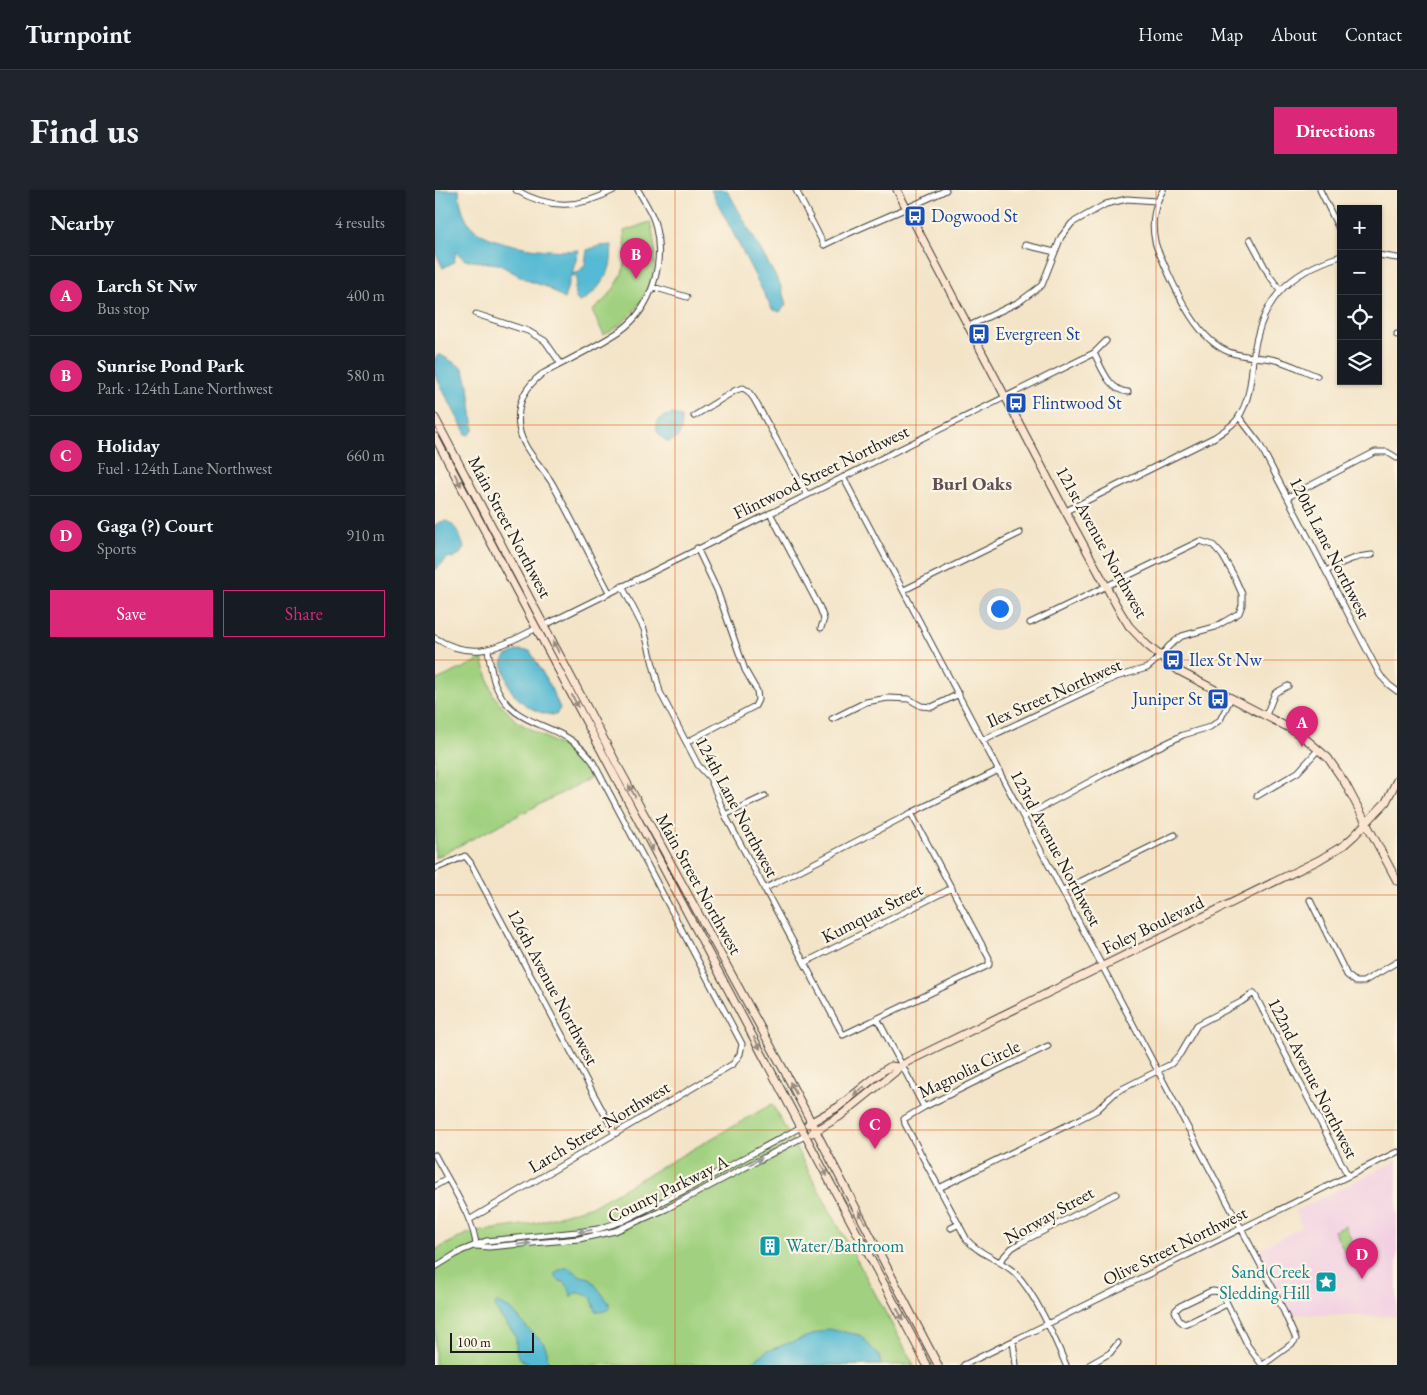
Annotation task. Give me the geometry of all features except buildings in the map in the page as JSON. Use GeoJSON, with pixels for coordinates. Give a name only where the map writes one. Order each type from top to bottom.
{"type":"FeatureCollection","features":[{"type":"Feature","properties":{"kind":"main road","name":"121st Avenue Northwest"},"geometry":{"type":"LineString","coordinates":[[897,190],[1066,511],[1129,626],[1161,657],[1179,671],[1266,715],[1307,740],[1328,758],[1345,783],[1397,881]]}},
{"type":"Feature","properties":{"kind":"main road","name":"Main Street Northwest"},"geometry":{"type":"LineString","coordinates":[[435,418],[620,770],[786,1074],[901,1292],[937,1365]]}},
{"type":"Feature","properties":{"kind":"main road","name":"Main Street Northwest"},"geometry":{"type":"LineString","coordinates":[[435,437],[927,1365]]}},
{"type":"Feature","properties":{"kind":"main road","name":"Foley Boulevard"},"geometry":{"type":"LineString","coordinates":[[805,1136],[839,1117],[901,1066],[1319,860],[1344,845],[1386,802],[1397,780]]}},
{"type":"Feature","properties":{"kind":"main road","name":"Foley Boulevard"},"geometry":{"type":"LineString","coordinates":[[801,1127],[838,1107],[891,1066],[901,1066]]}},
{"type":"Feature","properties":{"kind":"street"},"geometry":{"type":"LineString","coordinates":[[516,190],[530,198],[551,204],[570,204],[599,198],[614,190]]}},
{"type":"Feature","properties":{"kind":"street"},"geometry":{"type":"LineString","coordinates":[[609,592],[544,469],[528,449],[520,430],[519,411],[524,394],[534,380],[608,338],[627,324],[644,305],[653,287],[659,258],[655,223],[638,190]]}},
{"type":"Feature","properties":{"kind":"street"},"geometry":{"type":"LineString","coordinates":[[796,190],[824,245],[864,225],[907,209],[946,190]]}},
{"type":"Feature","properties":{"kind":"street"},"geometry":{"type":"LineString","coordinates":[[1163,190],[1156,201],[1153,220],[1155,242],[1173,283],[1193,318],[1205,334],[1215,344],[1230,353],[1279,362],[1317,376]]}},
{"type":"Feature","properties":{"kind":"street"},"geometry":{"type":"LineString","coordinates":[[1320,190],[1337,225]]}},
{"type":"Feature","properties":{"kind":"street"},"geometry":{"type":"LineString","coordinates":[[969,326],[1019,302],[1042,285],[1061,237],[1072,223],[1105,204],[1127,199],[1156,201]]}},
{"type":"Feature","properties":{"kind":"street"},"geometry":{"type":"LineString","coordinates":[[1250,239],[1269,275],[1280,290]]}},
{"type":"Feature","properties":{"kind":"street"},"geometry":{"type":"LineString","coordinates":[[1025,245],[1055,252]]}},
{"type":"Feature","properties":{"kind":"street"},"geometry":{"type":"LineString","coordinates":[[1382,256],[1397,258]]}},
{"type":"Feature","properties":{"kind":"street"},"geometry":{"type":"LineString","coordinates":[[1066,511],[1215,437],[1232,426],[1239,417],[1250,390],[1260,325],[1273,300],[1280,290],[1301,274],[1314,266],[1337,257]]}},
{"type":"Feature","properties":{"kind":"street"},"geometry":{"type":"LineString","coordinates":[[653,287],[687,297]]}},
{"type":"Feature","properties":{"kind":"street"},"geometry":{"type":"LineString","coordinates":[[477,314],[528,331],[545,341],[561,364]]}},
{"type":"Feature","properties":{"kind":"street","name":"Flintwood Street Northwest"},"geometry":{"type":"LineString","coordinates":[[545,625],[697,548],[1094,353],[1106,341]]}},
{"type":"Feature","properties":{"kind":"street"},"geometry":{"type":"LineString","coordinates":[[1094,353],[1112,385],[1118,390],[1128,392]]}},
{"type":"Feature","properties":{"kind":"street"},"geometry":{"type":"LineString","coordinates":[[694,416],[736,390],[743,388],[748,391],[807,495]]}},
{"type":"Feature","properties":{"kind":"street","name":"120th Lane Northwest"},"geometry":{"type":"LineString","coordinates":[[1239,417],[1259,443],[1288,496],[1380,675],[1389,686],[1397,691]]}},
{"type":"Feature","properties":{"kind":"street"},"geometry":{"type":"LineString","coordinates":[[1288,496],[1375,452],[1387,452],[1397,458]]}},
{"type":"Feature","properties":{"kind":"street","name":"123rd Avenue Northwest"},"geometry":{"type":"LineString","coordinates":[[843,477],[1276,1294],[1296,1339],[1263,1365]]}},
{"type":"Feature","properties":{"kind":"street"},"geometry":{"type":"LineString","coordinates":[[770,513],[820,608],[824,619],[821,628]]}},
{"type":"Feature","properties":{"kind":"street"},"geometry":{"type":"LineString","coordinates":[[904,590],[1020,533]]}},
{"type":"Feature","properties":{"kind":"street","name":"Ilex Street Northwest"},"geometry":{"type":"LineString","coordinates":[[983,740],[1116,676],[1147,668],[1182,636],[1215,627],[1239,613],[1242,605],[1242,594],[1222,555],[1213,545],[1200,541],[1106,586]]}},
{"type":"Feature","properties":{"kind":"street"},"geometry":{"type":"LineString","coordinates":[[687,742],[755,706],[758,700],[757,691],[738,655],[717,590],[697,548]]}},
{"type":"Feature","properties":{"kind":"street"},"geometry":{"type":"LineString","coordinates":[[1326,571],[1349,559],[1371,555]]}},
{"type":"Feature","properties":{"kind":"street","name":"124th Lane Northwest"},"geometry":{"type":"LineString","coordinates":[[622,586],[644,629],[660,692],[698,765],[710,778],[725,815],[843,1035],[878,1020]]}},
{"type":"Feature","properties":{"kind":"street"},"geometry":{"type":"LineString","coordinates":[[1029,623],[1106,586]]}},
{"type":"Feature","properties":{"kind":"street"},"geometry":{"type":"LineString","coordinates":[[435,638],[449,646],[465,650],[488,650],[503,645],[537,628]]}},
{"type":"Feature","properties":{"kind":"street","name":"Larch Street Northwest"},"geometry":{"type":"LineString","coordinates":[[469,1220],[733,1064],[740,1054],[742,1044],[739,1035],[593,762],[571,740],[527,720],[511,707],[495,684],[488,650]]}},
{"type":"Feature","properties":{"kind":"street"},"geometry":{"type":"LineString","coordinates":[[1266,715],[1275,693],[1288,686]]}},
{"type":"Feature","properties":{"kind":"street"},"geometry":{"type":"LineString","coordinates":[[833,719],[866,702],[888,698],[909,699],[921,706],[932,707],[959,694]]}},
{"type":"Feature","properties":{"kind":"street"},"geometry":{"type":"LineString","coordinates":[[1024,817],[1183,735],[1210,727],[1219,720],[1231,698]]}},
{"type":"Feature","properties":{"kind":"street"},"geometry":{"type":"LineString","coordinates":[[1257,796],[1298,772],[1318,750]]}},
{"type":"Feature","properties":{"kind":"street"},"geometry":{"type":"LineString","coordinates":[[764,889],[999,770]]}},
{"type":"Feature","properties":{"kind":"street"},"geometry":{"type":"LineString","coordinates":[[725,815],[765,796]]}},
{"type":"Feature","properties":{"kind":"street"},"geometry":{"type":"LineString","coordinates":[[911,813],[989,958],[989,965],[878,1020],[924,1107]]}},
{"type":"Feature","properties":{"kind":"street"},"geometry":{"type":"LineString","coordinates":[[1063,890],[1175,835]]}},
{"type":"Feature","properties":{"kind":"street","name":"126th Avenue Northwest"},"geometry":{"type":"LineString","coordinates":[[435,869],[465,856],[471,862],[615,1134]]}},
{"type":"Feature","properties":{"kind":"street","name":"Kumquat Street"},"geometry":{"type":"LineString","coordinates":[[804,963],[952,888]]}},
{"type":"Feature","properties":{"kind":"street"},"geometry":{"type":"LineString","coordinates":[[1310,900],[1347,975],[1357,982],[1363,982],[1397,962]]}},
{"type":"Feature","properties":{"kind":"street","name":"122nd Avenue Northwest"},"geometry":{"type":"LineString","coordinates":[[1158,1070],[1171,1064],[1180,1054],[1197,1025],[1254,993],[1348,1176]]}},
{"type":"Feature","properties":{"kind":"street","name":"Magnolia Circle"},"geometry":{"type":"LineString","coordinates":[[939,1188],[904,1119],[924,1107],[1048,1046]]}},
{"type":"Feature","properties":{"kind":"street"},"geometry":{"type":"LineString","coordinates":[[1066,1365],[1024,1283],[999,1262],[972,1246],[939,1188],[1097,1110],[1116,1092],[1158,1070]]}},
{"type":"Feature","properties":{"kind":"street","name":"County Parkway A"},"geometry":{"type":"LineString","coordinates":[[435,1266],[461,1251],[486,1241],[577,1232],[615,1224],[643,1212],[801,1127]]}},
{"type":"Feature","properties":{"kind":"street","name":"County Parkway A"},"geometry":{"type":"LineString","coordinates":[[476,1246],[489,1247],[579,1239],[615,1231],[666,1209],[805,1136]]}},
{"type":"Feature","properties":{"kind":"street","name":"Olive Street Northwest"},"geometry":{"type":"LineString","coordinates":[[964,1365],[1397,1152]]}},
{"type":"Feature","properties":{"kind":"street"},"geometry":{"type":"LineString","coordinates":[[435,1156],[469,1220],[476,1246]]}},
{"type":"Feature","properties":{"kind":"street"},"geometry":{"type":"LineString","coordinates":[[435,1186],[447,1180]]}},
{"type":"Feature","properties":{"kind":"street","name":"Norway Street"},"geometry":{"type":"LineString","coordinates":[[999,1262],[1020,1242],[1116,1194]]}},
{"type":"Feature","properties":{"kind":"street"},"geometry":{"type":"LineString","coordinates":[[951,1228],[959,1224]]}},
{"type":"Feature","properties":{"kind":"street"},"geometry":{"type":"LineString","coordinates":[[1227,1304],[1185,1324],[1179,1320],[1175,1311],[1180,1306],[1213,1290],[1219,1292],[1227,1304],[1248,1346],[1263,1365]]}},
{"type":"Feature","properties":{"kind":"street"},"geometry":{"type":"LineString","coordinates":[[1013,1341],[1016,1365]]}},
{"type":"Feature","properties":{"kind":"street"},"geometry":{"type":"LineString","coordinates":[[1089,1365],[1111,1353],[1118,1344]]}},
{"type":"Feature","properties":{"kind":"shaded area"},"geometry":{"type":"Polygon","coordinates":[[[1397,1161],[1397,1317],[1291,1314],[1259,1250],[1302,1227],[1295,1211],[1397,1161]]]}},
{"type":"Feature","properties":{"kind":"green space"},"geometry":{"type":"Polygon","coordinates":[[[650,222],[655,257],[653,273],[648,288],[631,314],[604,335],[592,311],[609,294],[621,275],[626,259],[624,231],[650,222]]]}},
{"type":"Feature","properties":{"kind":"green space"},"geometry":{"type":"Polygon","coordinates":[[[482,659],[493,695],[516,721],[577,755],[591,778],[435,858],[435,681],[482,659]]]}},
{"type":"Feature","properties":{"kind":"green space"},"geometry":{"type":"Polygon","coordinates":[[[772,1104],[914,1365],[435,1365],[435,1250],[469,1233],[536,1223],[595,1205],[772,1104]]]}},
{"type":"Feature","properties":{"kind":"green space"},"geometry":{"type":"Polygon","coordinates":[[[1345,1226],[1357,1251],[1347,1256],[1334,1231],[1345,1226]]]}},
{"type":"Feature","properties":{"kind":"water"},"geometry":{"type":"Polygon","coordinates":[[[435,190],[459,190],[461,205],[467,221],[474,229],[495,240],[540,249],[579,250],[572,273],[578,273],[585,265],[587,250],[599,246],[612,245],[611,263],[607,273],[593,293],[579,302],[575,296],[577,277],[571,275],[564,299],[547,287],[529,281],[498,264],[465,260],[456,252],[454,262],[443,268],[435,252],[435,190]]]}},
{"type":"Feature","properties":{"kind":"water"},"geometry":{"type":"Polygon","coordinates":[[[711,190],[727,190],[781,286],[786,305],[780,312],[772,309],[711,190]]]}},
{"type":"Feature","properties":{"kind":"water"},"geometry":{"type":"Polygon","coordinates":[[[439,354],[463,368],[469,387],[474,430],[469,435],[466,434],[435,375],[435,358],[439,354]]]}},
{"type":"Feature","properties":{"kind":"water"},"geometry":{"type":"Polygon","coordinates":[[[672,414],[681,417],[681,430],[676,439],[668,442],[659,434],[657,426],[660,419],[672,414]]]}},
{"type":"Feature","properties":{"kind":"water"},"geometry":{"type":"Polygon","coordinates":[[[446,521],[453,525],[464,547],[460,554],[452,558],[449,557],[435,570],[435,525],[446,521]]]}},
{"type":"Feature","properties":{"kind":"water"},"geometry":{"type":"Polygon","coordinates":[[[519,650],[530,651],[548,682],[560,708],[556,715],[543,713],[525,705],[511,690],[502,663],[506,656],[519,650]]]}},
{"type":"Feature","properties":{"kind":"water"},"geometry":{"type":"Polygon","coordinates":[[[568,1267],[581,1276],[590,1278],[609,1303],[610,1309],[601,1312],[596,1311],[592,1299],[585,1294],[574,1293],[571,1298],[568,1286],[557,1279],[555,1274],[557,1271],[568,1267]]]}},
{"type":"Feature","properties":{"kind":"water"},"geometry":{"type":"Polygon","coordinates":[[[497,1302],[512,1310],[530,1331],[543,1342],[547,1351],[548,1365],[536,1365],[522,1361],[517,1353],[516,1337],[497,1311],[495,1306],[497,1302]]]}},
{"type":"Feature","properties":{"kind":"water"},"geometry":{"type":"Polygon","coordinates":[[[828,1329],[860,1335],[879,1356],[881,1365],[748,1365],[767,1351],[828,1329]]]}},
{"type":"Feature","properties":{"kind":"place","name":"Dogwood St"},"geometry":{"type":"Point","coordinates":[915,216]}},
{"type":"Feature","properties":{"kind":"place","name":"Sunrise Pond Park"},"geometry":{"type":"Point","coordinates":[636,279]}},
{"type":"Feature","properties":{"kind":"place","name":"Evergreen St"},"geometry":{"type":"Point","coordinates":[979,334]}},
{"type":"Feature","properties":{"kind":"place","name":"Flintwood St"},"geometry":{"type":"Point","coordinates":[1016,403]}},
{"type":"Feature","properties":{"kind":"place","name":"Ilex St Nw"},"geometry":{"type":"Point","coordinates":[1173,660]}},
{"type":"Feature","properties":{"kind":"place","name":"Juniper St"},"geometry":{"type":"Point","coordinates":[1218,699]}},
{"type":"Feature","properties":{"kind":"place","name":"Larch St Nw"},"geometry":{"type":"Point","coordinates":[1302,747]}},
{"type":"Feature","properties":{"kind":"place","name":"Holiday"},"geometry":{"type":"Point","coordinates":[875,1149]}},
{"type":"Feature","properties":{"kind":"place","name":"Water/Bathroom"},"geometry":{"type":"Point","coordinates":[770,1246]}},
{"type":"Feature","properties":{"kind":"place","name":"Gaga (?) Court"},"geometry":{"type":"Point","coordinates":[1362,1279]}},
{"type":"Feature","properties":{"kind":"place","name":"Sand Creek Sledding Hill"},"geometry":{"type":"Point","coordinates":[1326,1282]}},
{"type":"Feature","properties":{"kind":"district","name":"Burl Oaks"},"geometry":{"type":"Point","coordinates":[972,483]}}]}
